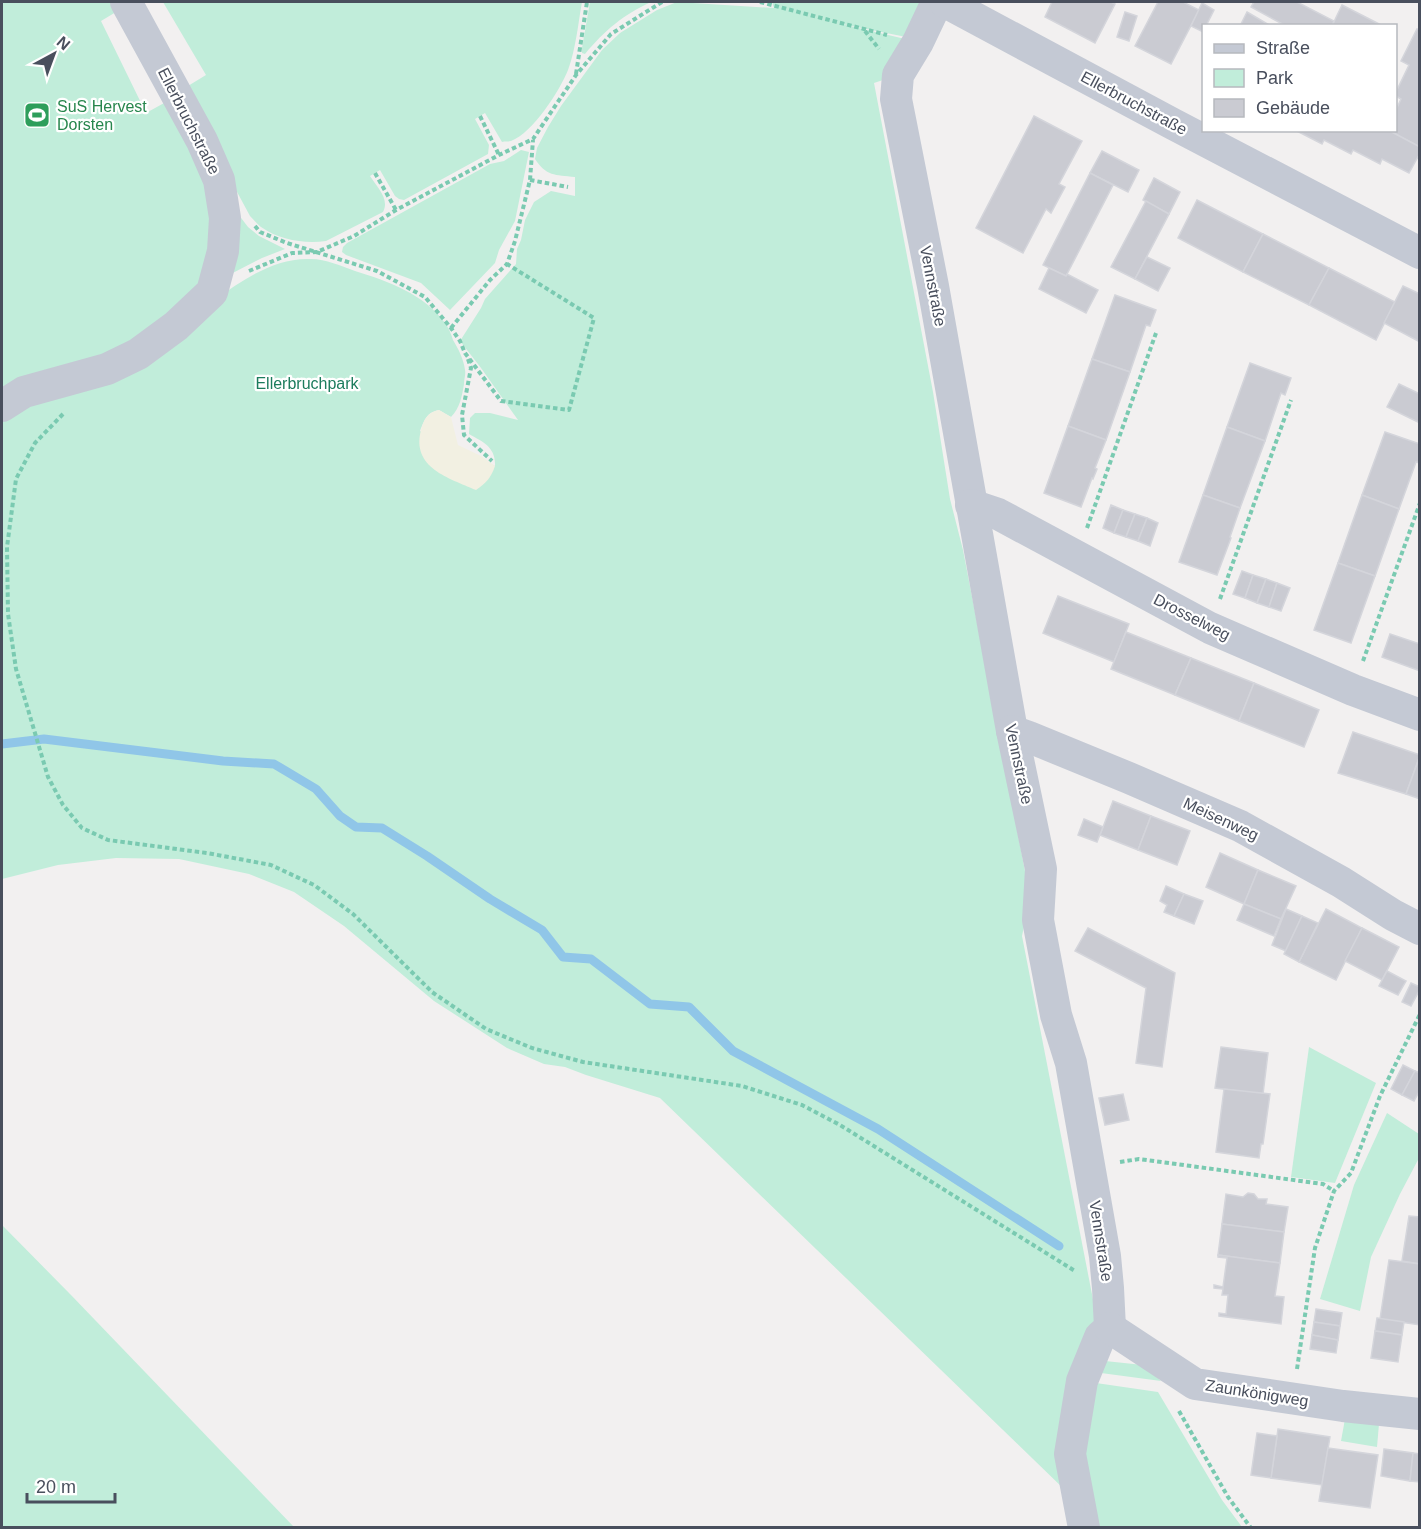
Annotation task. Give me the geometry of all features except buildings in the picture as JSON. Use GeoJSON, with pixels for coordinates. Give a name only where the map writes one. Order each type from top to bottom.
{"type":"FeatureCollection","features":[{"type":"Feature","properties":{"kind":"street","name":"Ellerbruchstraße"},"geometry":{"type":"LineString","coordinates":[[126,2],[202,141],[219,180],[225,218],[223,250],[212,292]]}},
{"type":"Feature","properties":{"kind":"street","name":"Vennstraße"},"geometry":{"type":"LineString","coordinates":[[937,2],[918,42],[898,75],[896,99],[933,286],[1012,731],[1041,869],[1038,920],[1056,1015],[1071,1063],[1105,1256],[1110,1328]]}},
{"type":"Feature","properties":{"kind":"street","name":"Ellerbruchstraße"},"geometry":{"type":"LineString","coordinates":[[945,2],[1419,253]]}},
{"type":"Feature","properties":{"kind":"street"},"geometry":{"type":"LineString","coordinates":[[2,406],[24,392],[107,369],[138,354],[176,326],[212,292]]}},
{"type":"Feature","properties":{"kind":"street","name":"Drosselweg"},"geometry":{"type":"LineString","coordinates":[[971,505],[998,514],[1210,628],[1353,690],[1419,715]]}},
{"type":"Feature","properties":{"kind":"street","name":"Meisenweg"},"geometry":{"type":"LineString","coordinates":[[1012,731],[1118,773],[1240,826],[1341,882],[1419,929]]}},
{"type":"Feature","properties":{"kind":"street"},"geometry":{"type":"LineString","coordinates":[[1084,1527],[1070,1454],[1082,1381],[1100,1337],[1110,1328]]}},
{"type":"Feature","properties":{"kind":"street","name":"Zaunkönigweg"},"geometry":{"type":"LineString","coordinates":[[1110,1328],[1196,1384],[1291,1399],[1419,1414]]}},
{"type":"Feature","properties":{"kind":"path"},"geometry":{"type":"LineString","coordinates":[[576,75],[586,2]]}},
{"type":"Feature","properties":{"kind":"path"},"geometry":{"type":"LineString","coordinates":[[451,328],[490,280],[507,264],[530,180],[533,139],[576,75],[611,34],[662,2]]}},
{"type":"Feature","properties":{"kind":"path"},"geometry":{"type":"LineString","coordinates":[[759,2],[865,30]]}},
{"type":"Feature","properties":{"kind":"path"},"geometry":{"type":"LineString","coordinates":[[480,116],[499,155]]}},
{"type":"Feature","properties":{"kind":"path"},"geometry":{"type":"LineString","coordinates":[[212,292],[255,268],[292,253],[317,252],[354,236],[396,210],[533,139]]}},
{"type":"Feature","properties":{"kind":"path"},"geometry":{"type":"LineString","coordinates":[[375,173],[396,210]]}},
{"type":"Feature","properties":{"kind":"path"},"geometry":{"type":"LineString","coordinates":[[530,180],[568,186]]}},
{"type":"Feature","properties":{"kind":"path"},"geometry":{"type":"LineString","coordinates":[[253,224],[260,231],[287,243],[377,271],[424,297],[451,328],[465,353],[471,368],[462,415],[464,435],[492,461]]}},
{"type":"Feature","properties":{"kind":"path"},"geometry":{"type":"LineString","coordinates":[[465,353],[501,401],[568,410],[594,318],[507,264]]}},
{"type":"Feature","properties":{"kind":"path"},"geometry":{"type":"LineString","coordinates":[[1077,557],[1156,333]]}},
{"type":"Feature","properties":{"kind":"path"},"geometry":{"type":"LineString","coordinates":[[1210,628],[1291,399]]}},
{"type":"Feature","properties":{"kind":"path"},"geometry":{"type":"LineString","coordinates":[[66,411],[35,443],[16,479],[7,547],[8,614],[16,669],[48,777],[63,805],[82,828],[108,840],[207,853],[271,866],[292,875],[314,885],[353,914],[432,992],[486,1029],[532,1048],[583,1062],[742,1086],[802,1105],[840,1125],[1079,1274]]}},
{"type":"Feature","properties":{"kind":"path"},"geometry":{"type":"LineString","coordinates":[[1353,690],[1419,503]]}},
{"type":"Feature","properties":{"kind":"path"},"geometry":{"type":"LineString","coordinates":[[1291,1399],[1316,1248],[1335,1191],[1351,1173],[1380,1096],[1419,1014]]}},
{"type":"Feature","properties":{"kind":"path"},"geometry":{"type":"LineString","coordinates":[[1089,1168],[1138,1159],[1323,1184],[1335,1191]]}},
{"type":"Feature","properties":{"kind":"path"},"geometry":{"type":"LineString","coordinates":[[1178,1407],[1182,1418],[1228,1497],[1251,1527]]}},
{"type":"Feature","properties":{"kind":"green space","name":"Ellerbruchpark"},"geometry":{"type":"Polygon","coordinates":[[[2,2],[124,2],[126,6],[101,21],[146,113],[175,97],[219,180],[215,300],[260,271],[298,259],[328,261],[380,279],[416,296],[436,313],[450,331],[465,372],[459,406],[451,417],[439,410],[431,413],[420,431],[495,466],[491,450],[469,434],[470,418],[475,413],[490,413],[518,420],[460,341],[485,299],[516,264],[517,249],[525,220],[534,202],[551,191],[575,196],[575,177],[556,175],[543,169],[535,159],[537,148],[561,106],[602,50],[620,33],[657,10],[677,2],[774,8],[772,2],[934,2],[916,39],[837,23],[918,42],[898,75],[874,83],[933,392],[950,499],[963,550],[1030,897],[1022,936],[1098,1325],[1096,1383],[1158,1392],[1222,1500],[1242,1527],[1073,1527],[1065,1490],[660,1098],[565,1067],[544,1064],[507,1048],[434,1001],[344,926],[294,892],[249,874],[179,859],[116,858],[58,865],[2,879],[2,2]]]}},
{"type":"Feature","properties":{"kind":"green space"},"geometry":{"type":"Polygon","coordinates":[[[163,2],[582,2],[575,45],[568,70],[552,99],[528,129],[511,141],[502,142],[485,113],[475,119],[489,145],[488,154],[404,200],[395,196],[380,170],[370,176],[384,198],[383,212],[326,241],[310,242],[276,235],[261,227],[250,216],[183,89],[206,75],[163,2]]]}},
{"type":"Feature","properties":{"kind":"green space"},"geometry":{"type":"Polygon","coordinates":[[[590,2],[651,2],[615,24],[585,54],[582,53],[582,48],[590,2]]]}},
{"type":"Feature","properties":{"kind":"green space"},"geometry":{"type":"Polygon","coordinates":[[[521,150],[529,152],[515,221],[499,250],[495,263],[450,310],[421,283],[342,252],[347,243],[490,164],[504,161],[521,150]]]}},
{"type":"Feature","properties":{"kind":"green space"},"geometry":{"type":"Polygon","coordinates":[[[232,206],[248,227],[259,236],[285,249],[223,278],[232,206]]]}},
{"type":"Feature","properties":{"kind":"green space"},"geometry":{"type":"Polygon","coordinates":[[[1309,1047],[1376,1083],[1335,1183],[1291,1177],[1309,1047]]]}},
{"type":"Feature","properties":{"kind":"green space"},"geometry":{"type":"Polygon","coordinates":[[[1387,1113],[1419,1134],[1419,1158],[1371,1257],[1360,1311],[1320,1299],[1354,1185],[1387,1113]]]}},
{"type":"Feature","properties":{"kind":"green space"},"geometry":{"type":"Polygon","coordinates":[[[2,1225],[71,1295],[294,1527],[2,1527],[2,1225]]]}},
{"type":"Feature","properties":{"kind":"green space"},"geometry":{"type":"Polygon","coordinates":[[[1105,1361],[1143,1365],[1161,1381],[1101,1373],[1105,1361]]]}},
{"type":"Feature","properties":{"kind":"green space"},"geometry":{"type":"Polygon","coordinates":[[[1345,1419],[1379,1424],[1377,1447],[1341,1441],[1345,1419]]]}},
{"type":"Feature","properties":{"kind":"sand"},"geometry":{"type":"Polygon","coordinates":[[[439,410],[451,417],[458,445],[495,466],[488,480],[476,490],[435,470],[422,454],[419,443],[421,430],[429,414],[439,410]]]}},
{"type":"Feature","properties":{"kind":"waterway"},"geometry":{"type":"LineString","coordinates":[[2,744],[44,739],[223,761],[274,764],[316,789],[340,816],[356,827],[382,828],[490,899],[542,930],[563,957],[591,959],[650,1004],[689,1007],[733,1051],[878,1129],[1059,1246]]}},
{"type":"Feature","properties":{"kind":"place","name":"SuS Hervest Dorsten"},"geometry":{"type":"Point","coordinates":[37,115]}}]}
